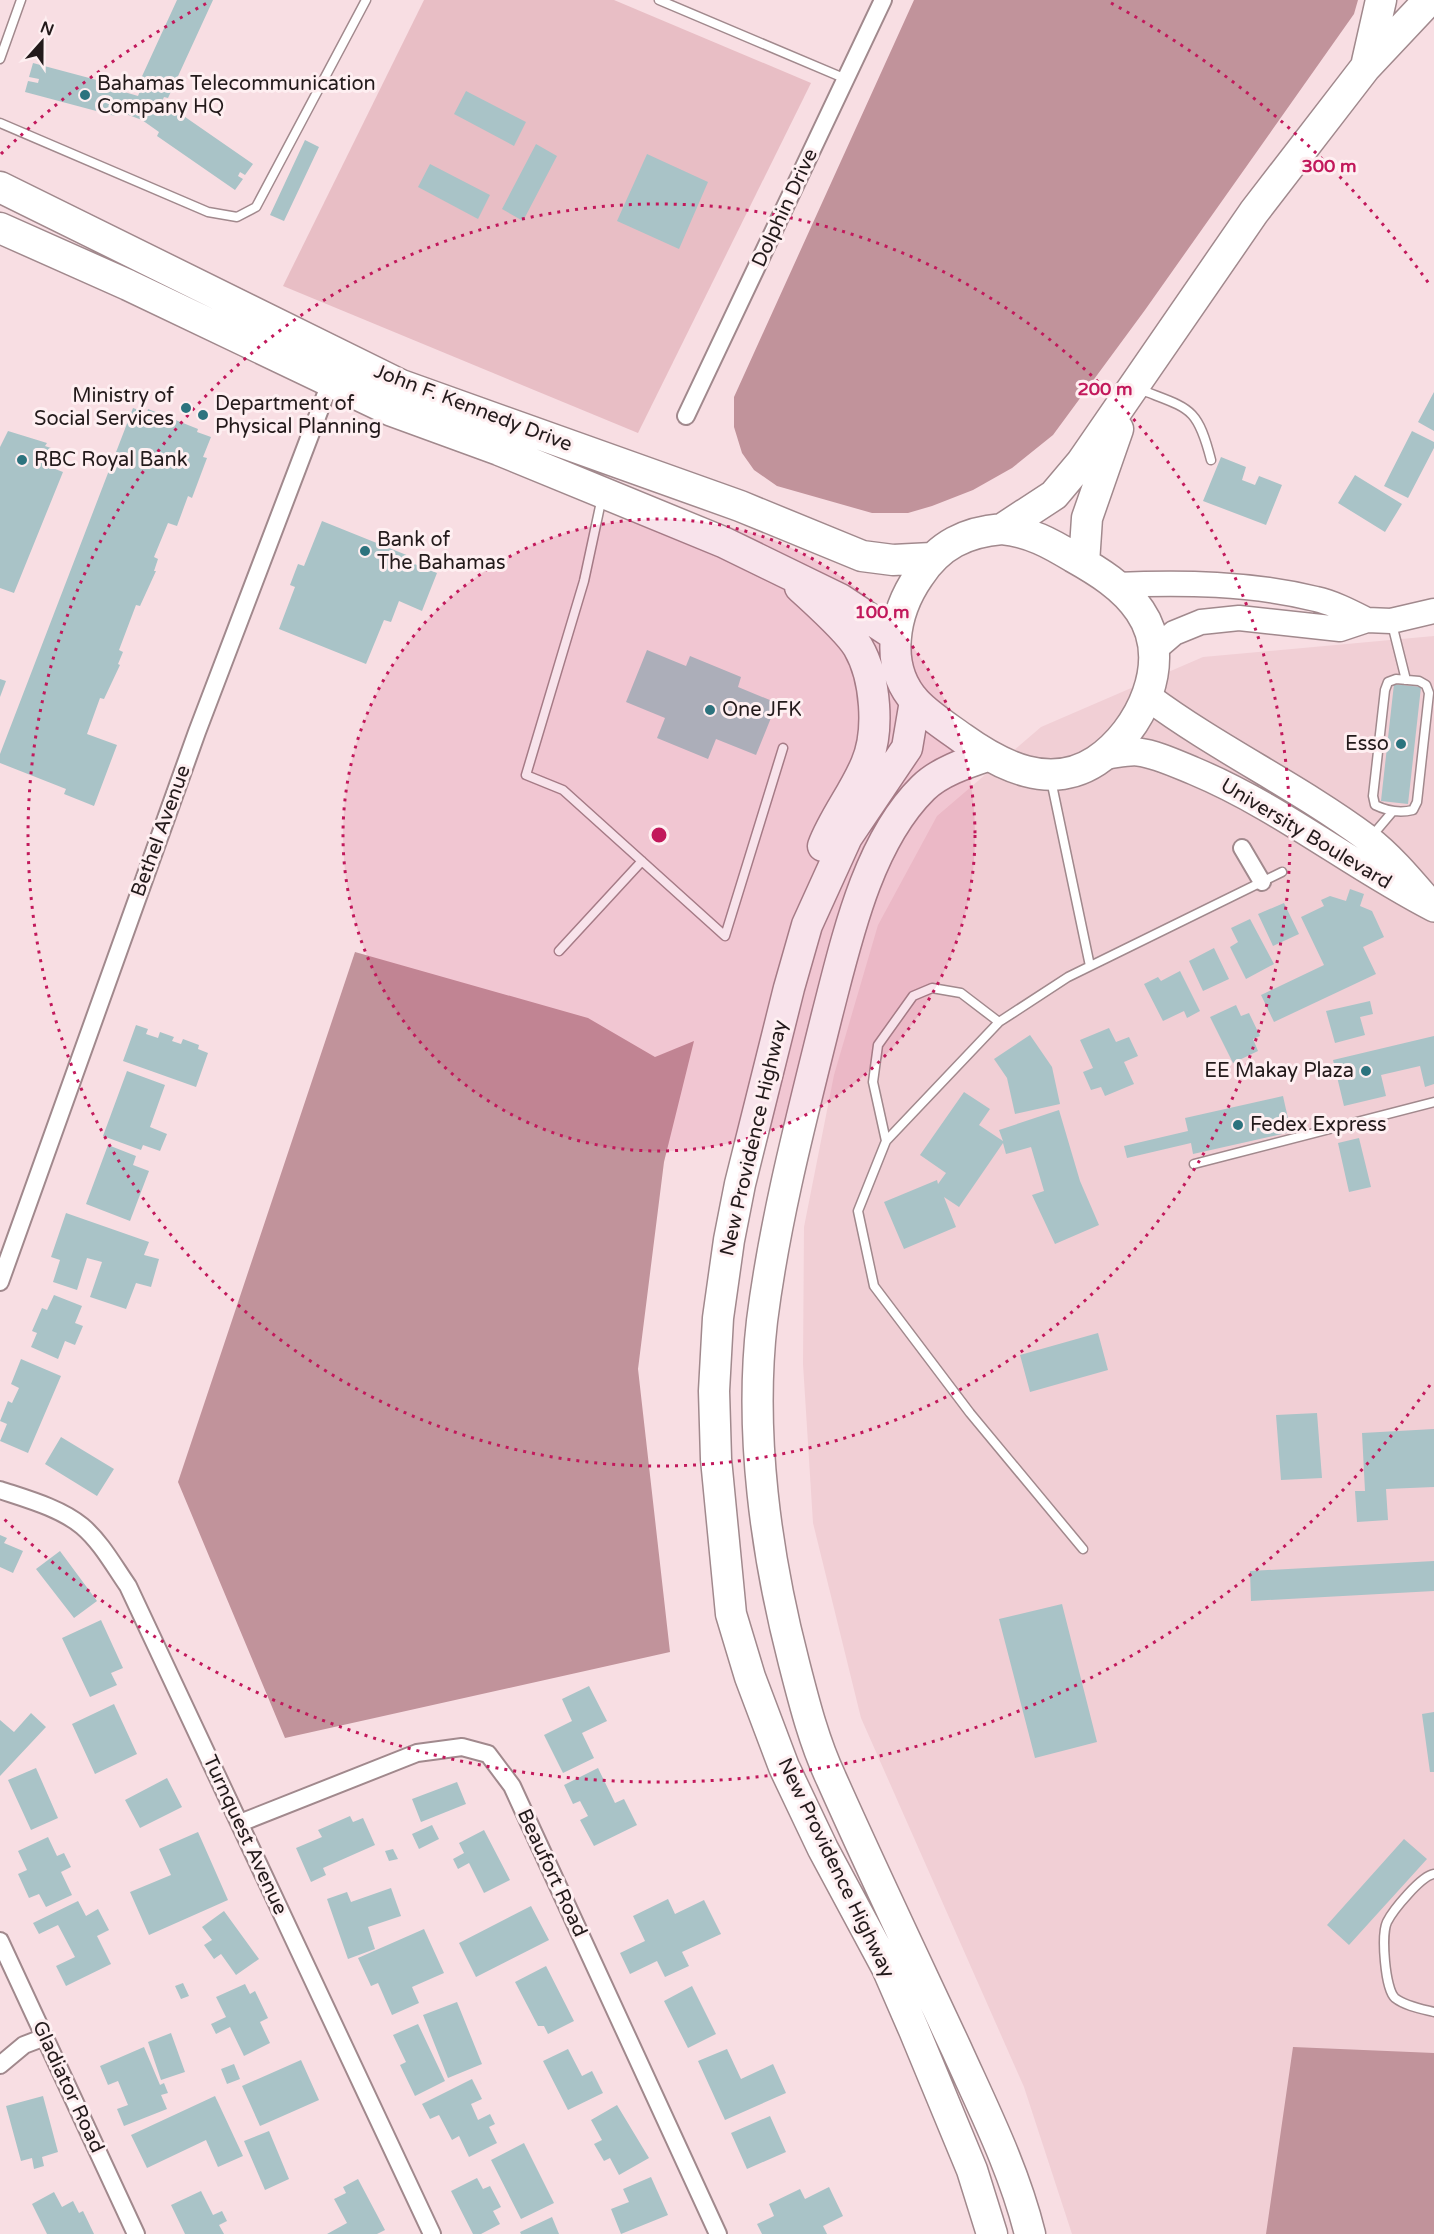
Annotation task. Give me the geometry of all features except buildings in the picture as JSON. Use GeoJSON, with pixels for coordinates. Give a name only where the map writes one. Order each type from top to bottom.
{"type":"FeatureCollection","features":[{"type":"Feature","properties":{"kind":"highway"},"geometry":{"type":"LineString","coordinates":[[1365,68],[1381,0]]}},
{"type":"Feature","properties":{"kind":"highway"},"geometry":{"type":"LineString","coordinates":[[1002,530],[1054,495],[1081,463],[1132,392],[1248,220],[1365,68],[1429,0]]}},
{"type":"Feature","properties":{"kind":"highway","name":"John F. Kennedy Drive"},"geometry":{"type":"LineString","coordinates":[[0,187],[401,385],[740,506],[862,556],[893,560],[932,558]]}},
{"type":"Feature","properties":{"kind":"highway","name":"John F. Kennedy Drive"},"geometry":{"type":"LineString","coordinates":[[0,228],[128,285],[392,411],[603,492],[781,568],[840,599],[896,636]]}},
{"type":"Feature","properties":{"kind":"highway"},"geometry":{"type":"LineString","coordinates":[[1084,563],[1087,518],[1132,392]]}},
{"type":"Feature","properties":{"kind":"highway"},"geometry":{"type":"LineString","coordinates":[[985,531],[1018,531],[1043,539],[1116,585],[1142,613],[1153,651],[1148,697],[1125,737],[1106,755],[1086,767],[1050,774],[1011,768],[987,756],[928,714],[915,701],[899,671],[896,636],[900,611],[907,595],[932,558],[958,539],[985,531]]}},
{"type":"Feature","properties":{"kind":"highway"},"geometry":{"type":"LineString","coordinates":[[781,568],[858,646],[865,666],[876,718],[867,763],[831,825],[810,880],[807,925]]}},
{"type":"Feature","properties":{"kind":"highway","name":"New Providence Highway"},"geometry":{"type":"LineString","coordinates":[[915,701],[907,748],[847,837],[807,925],[740,1184],[718,1318],[714,1391],[716,1460],[730,1614],[750,1677],[784,1767],[823,1849],[887,1968],[972,2170],[992,2234]]}},
{"type":"Feature","properties":{"kind":"highway","name":"New Providence Highway"},"geometry":{"type":"LineString","coordinates":[[987,756],[960,765],[925,786],[899,819],[880,851],[862,896],[841,961],[800,1121],[772,1257],[762,1322],[758,1422],[768,1542],[782,1614],[807,1710],[828,1773],[987,2115],[1030,2234]]}},
{"type":"Feature","properties":{"kind":"main road","name":"University Boulevard"},"geometry":{"type":"LineString","coordinates":[[1148,697],[1189,727],[1293,787],[1369,839],[1397,865],[1434,907]]}},
{"type":"Feature","properties":{"kind":"main road","name":"University Boulevard"},"geometry":{"type":"LineString","coordinates":[[1106,755],[1138,752],[1176,763],[1218,781],[1341,851],[1384,882],[1434,907]]}},
{"type":"Feature","properties":{"kind":"street","name":"Dolphin Drive"},"geometry":{"type":"LineString","coordinates":[[686,416],[883,0]]}},
{"type":"Feature","properties":{"kind":"street","name":"Bethel Avenue"},"geometry":{"type":"LineString","coordinates":[[0,1282],[197,732],[330,382]]}},
{"type":"Feature","properties":{"kind":"street"},"geometry":{"type":"LineString","coordinates":[[1116,585],[1182,582],[1252,589],[1317,599],[1367,620],[1391,621],[1434,611]]}},
{"type":"Feature","properties":{"kind":"street"},"geometry":{"type":"LineString","coordinates":[[1153,651],[1174,633],[1201,622],[1239,618],[1340,629],[1367,620]]}},
{"type":"Feature","properties":{"kind":"street"},"geometry":{"type":"LineString","coordinates":[[1242,848],[1262,882]]}},
{"type":"Feature","properties":{"kind":"street","name":"Turnquest Avenue"},"geometry":{"type":"LineString","coordinates":[[0,1490],[48,1507],[81,1525],[100,1545],[128,1586],[432,2234]]}},
{"type":"Feature","properties":{"kind":"street","name":"Beaufort Road"},"geometry":{"type":"LineString","coordinates":[[240,1822],[417,1753],[462,1748],[488,1754],[512,1786],[718,2234]]}},
{"type":"Feature","properties":{"kind":"street","name":"Gladiator Road"},"geometry":{"type":"LineString","coordinates":[[0,1941],[135,2234]]}},
{"type":"Feature","properties":{"kind":"street"},"geometry":{"type":"LineString","coordinates":[[0,2064],[24,2045],[45,2037]]}},
{"type":"Feature","properties":{"kind":"lane"},"geometry":{"type":"LineString","coordinates":[[0,58],[21,0]]}},
{"type":"Feature","properties":{"kind":"lane"},"geometry":{"type":"LineString","coordinates":[[0,123],[208,212],[237,217],[256,207],[366,0]]}},
{"type":"Feature","properties":{"kind":"lane"},"geometry":{"type":"LineString","coordinates":[[659,0],[846,79]]}},
{"type":"Feature","properties":{"kind":"lane"},"geometry":{"type":"LineString","coordinates":[[1132,392],[1194,414],[1203,428],[1211,460]]}},
{"type":"Feature","properties":{"kind":"lane"},"geometry":{"type":"LineString","coordinates":[[603,492],[584,581],[526,775],[564,790],[725,936],[783,748]]}},
{"type":"Feature","properties":{"kind":"lane"},"geometry":{"type":"LineString","coordinates":[[1391,621],[1406,680]]}},
{"type":"Feature","properties":{"kind":"lane"},"geometry":{"type":"LineString","coordinates":[[1406,680],[1426,685],[1429,693],[1417,802],[1413,810],[1393,810],[1375,805],[1373,796],[1385,690],[1388,682],[1406,680]]}},
{"type":"Feature","properties":{"kind":"lane"},"geometry":{"type":"LineString","coordinates":[[1050,774],[1090,966]]}},
{"type":"Feature","properties":{"kind":"lane"},"geometry":{"type":"LineString","coordinates":[[1369,839],[1393,810]]}},
{"type":"Feature","properties":{"kind":"lane"},"geometry":{"type":"LineString","coordinates":[[558,951],[642,861]]}},
{"type":"Feature","properties":{"kind":"lane"},"geometry":{"type":"LineString","coordinates":[[1083,1550],[970,1413],[874,1286],[858,1211],[886,1141],[999,1022],[1068,977],[1282,872]]}},
{"type":"Feature","properties":{"kind":"lane"},"geometry":{"type":"LineString","coordinates":[[886,1141],[873,1082],[878,1045],[913,996],[932,988],[961,993],[999,1022]]}},
{"type":"Feature","properties":{"kind":"lane"},"geometry":{"type":"LineString","coordinates":[[1194,1164],[1434,1102]]}},
{"type":"Feature","properties":{"kind":"lane"},"geometry":{"type":"LineString","coordinates":[[1434,1874],[1427,1875],[1416,1885],[1388,1922],[1384,1934],[1388,1989],[1396,1998],[1434,2012]]}},
{"type":"Feature","properties":{"kind":"shaded area"},"geometry":{"type":"Polygon","coordinates":[[[424,0],[614,0],[811,83],[638,433],[283,286],[424,0]]]}},
{"type":"Feature","properties":{"kind":"shaded area"},"geometry":{"type":"Polygon","coordinates":[[[914,0],[1358,0],[1354,14],[1145,310],[1053,435],[1012,468],[973,490],[908,513],[872,513],[777,486],[754,470],[742,453],[734,427],[734,397],[914,0]]]}},
{"type":"Feature","properties":{"kind":"shaded area"},"geometry":{"type":"Polygon","coordinates":[[[1434,636],[1434,2234],[1072,2234],[1024,2087],[861,1718],[813,1523],[803,1364],[804,1227],[834,1075],[878,925],[937,816],[1041,727],[1203,657],[1434,636]]]}},
{"type":"Feature","properties":{"kind":"shaded area"},"geometry":{"type":"Polygon","coordinates":[[[355,952],[588,1018],[655,1057],[694,1041],[664,1162],[638,1369],[670,1652],[285,1738],[178,1482],[355,952]]]}},
{"type":"Feature","properties":{"kind":"shaded area"},"geometry":{"type":"Polygon","coordinates":[[[1293,2047],[1434,2053],[1434,2234],[1266,2234],[1293,2047]]]}},
{"type":"Feature","properties":{"kind":"place","name":"Bahamas Telecommunication Company HQ"},"geometry":{"type":"Point","coordinates":[85,95]}},
{"type":"Feature","properties":{"kind":"place","name":"Ministry of Social Services"},"geometry":{"type":"Point","coordinates":[186,408]}},
{"type":"Feature","properties":{"kind":"place","name":"Department of Physical Planning"},"geometry":{"type":"Point","coordinates":[203,415]}},
{"type":"Feature","properties":{"kind":"place","name":"RBC Royal Bank"},"geometry":{"type":"Point","coordinates":[22,460]}},
{"type":"Feature","properties":{"kind":"place","name":"Bank of The Bahamas"},"geometry":{"type":"Point","coordinates":[365,551]}},
{"type":"Feature","properties":{"kind":"place","name":"One JFK"},"geometry":{"type":"Point","coordinates":[710,710]}},
{"type":"Feature","properties":{"kind":"place","name":"Esso"},"geometry":{"type":"Point","coordinates":[1401,744]}},
{"type":"Feature","properties":{"kind":"place","name":"EE Makay Plaza"},"geometry":{"type":"Point","coordinates":[1366,1071]}},
{"type":"Feature","properties":{"kind":"place","name":"Fedex Express"},"geometry":{"type":"Point","coordinates":[1238,1125]}}]}
